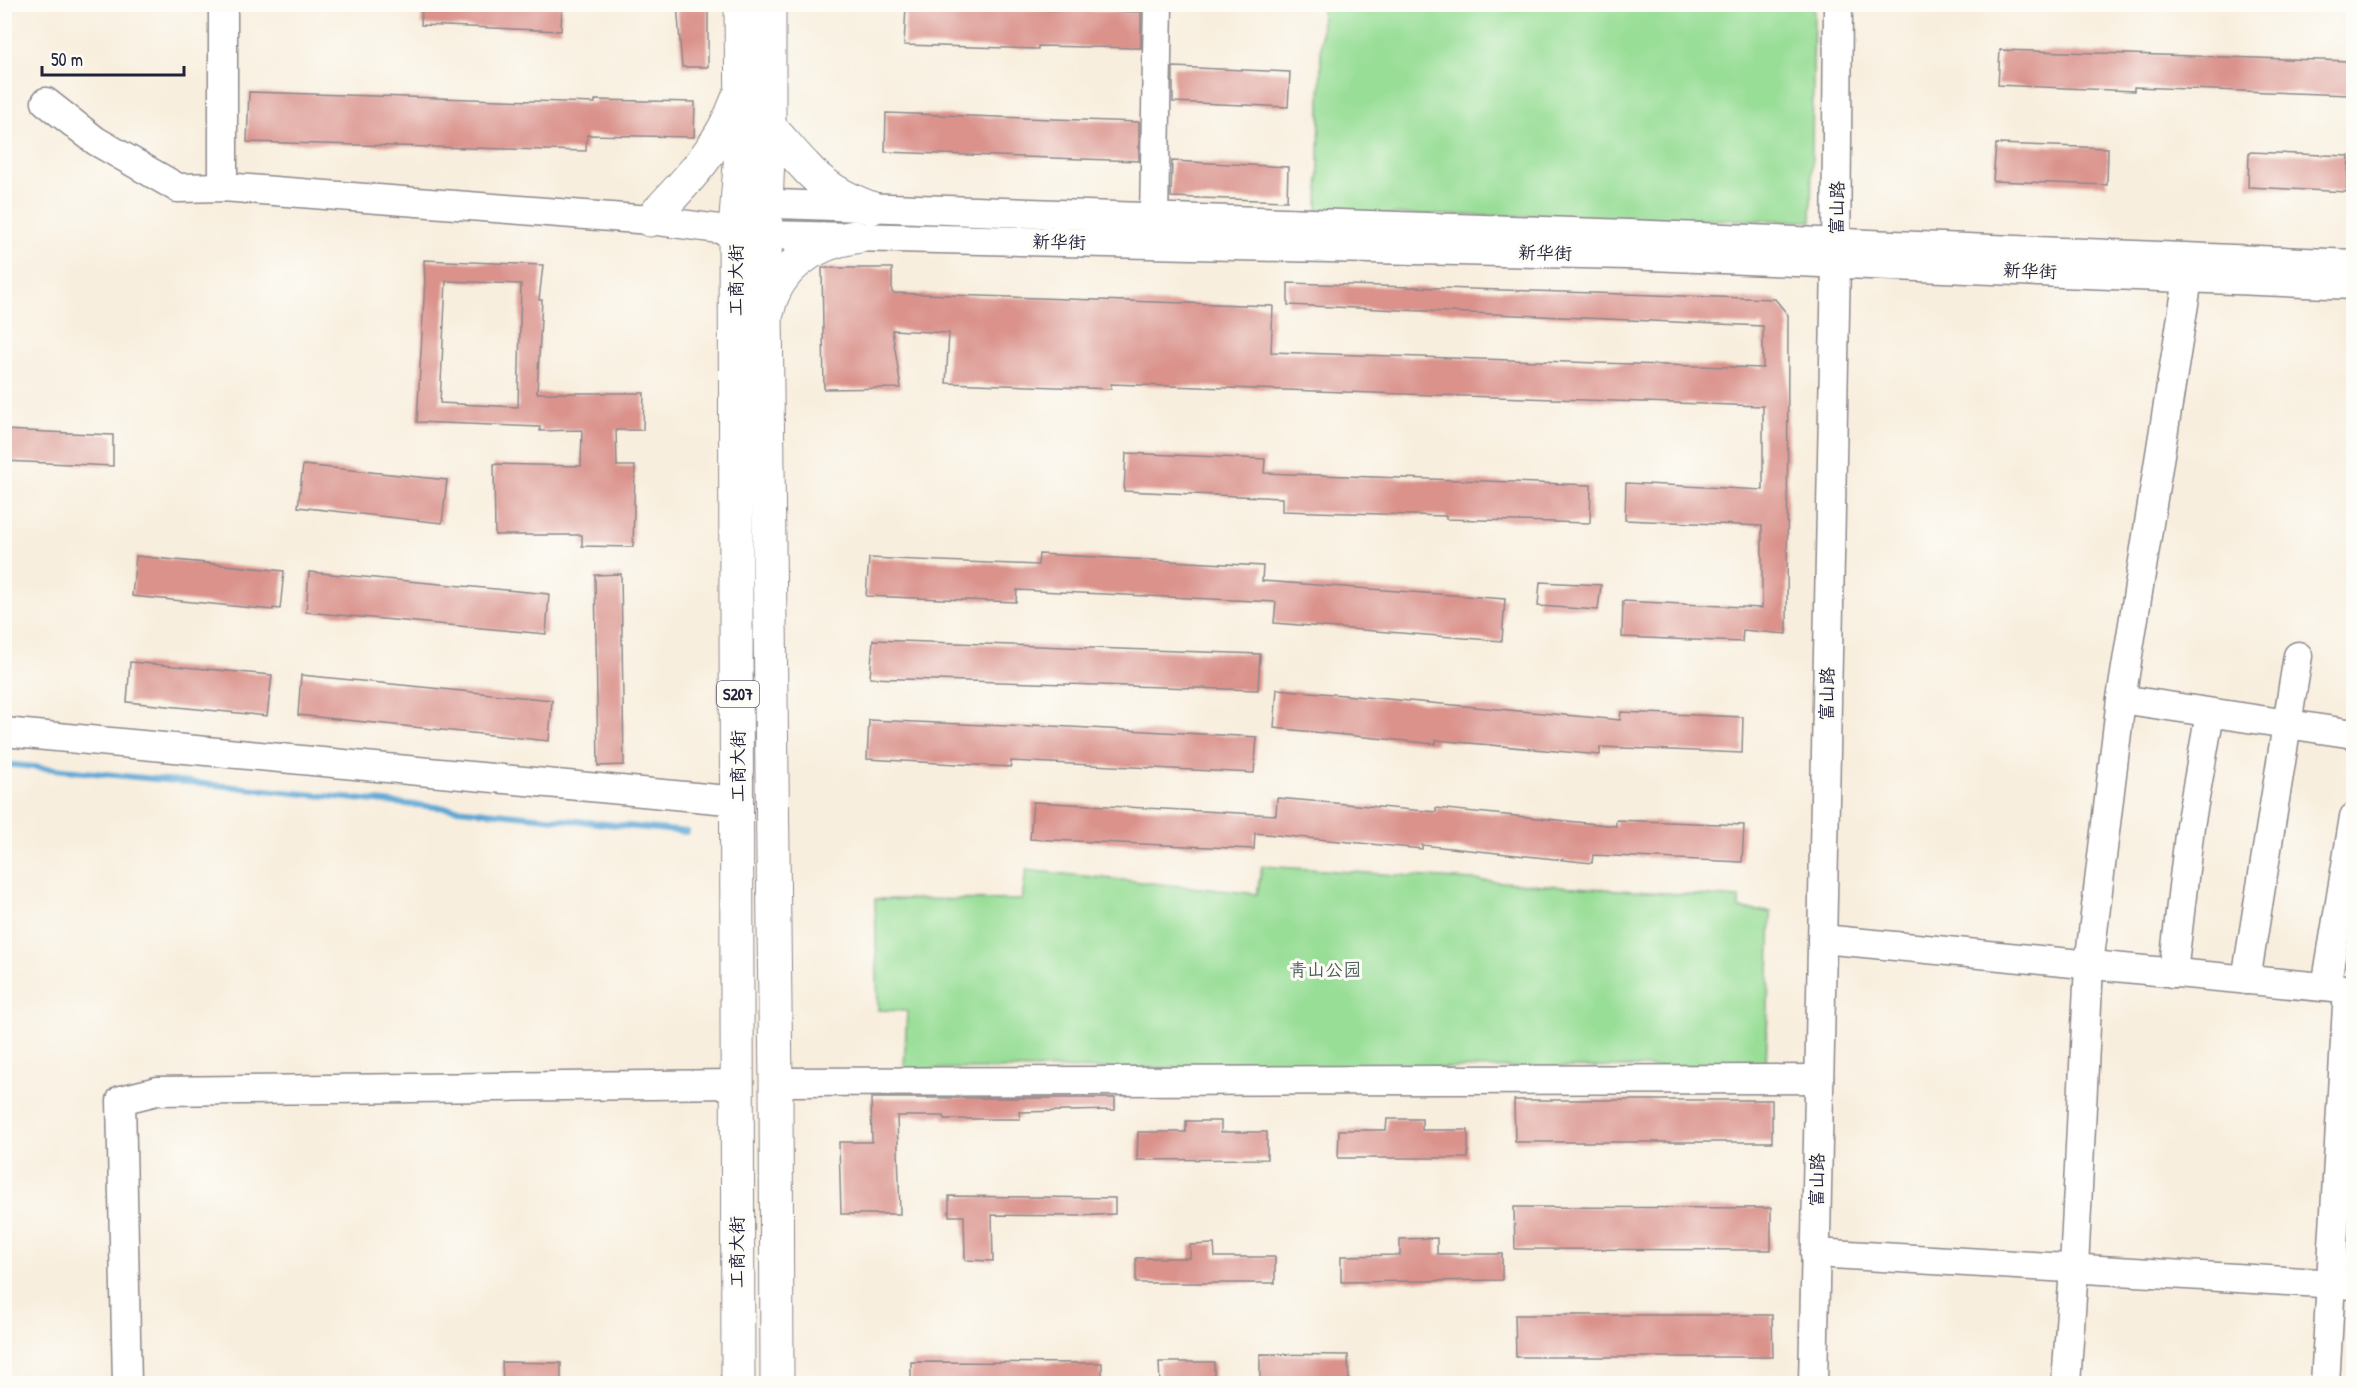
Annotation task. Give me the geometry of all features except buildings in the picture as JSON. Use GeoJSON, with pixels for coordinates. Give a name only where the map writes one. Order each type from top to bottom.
{"type":"FeatureCollection","features":[{"type":"Feature","properties":{"kind":"main road","name":"工商大街"},"geometry":{"type":"LineString","coordinates":[[741,4],[742,139],[766,321],[776,1082],[777,1383]]}},
{"type":"Feature","properties":{"kind":"main road","name":"工商大街"},"geometry":{"type":"LineString","coordinates":[[738,1383],[736,1084],[738,801],[751,218],[769,127],[769,4]]}},
{"type":"Feature","properties":{"kind":"main road"},"geometry":{"type":"LineString","coordinates":[[650,220],[708,157],[722,135],[742,88]]}},
{"type":"Feature","properties":{"kind":"main road"},"geometry":{"type":"LineString","coordinates":[[769,127],[786,142],[805,167],[819,180],[835,192],[871,208]]}},
{"type":"Feature","properties":{"kind":"main road"},"geometry":{"type":"LineString","coordinates":[[766,321],[774,292],[796,262],[827,243],[855,237]]}},
{"type":"Feature","properties":{"kind":"street"},"geometry":{"type":"LineString","coordinates":[[223,4],[223,186]]}},
{"type":"Feature","properties":{"kind":"street"},"geometry":{"type":"LineString","coordinates":[[1154,218],[1158,4]]}},
{"type":"Feature","properties":{"kind":"street","name":"富山路"},"geometry":{"type":"LineString","coordinates":[[1813,1383],[1836,253],[1838,4]]}},
{"type":"Feature","properties":{"kind":"street"},"geometry":{"type":"LineString","coordinates":[[46,102],[96,141],[178,188],[223,186],[650,220],[751,218]]}},
{"type":"Feature","properties":{"kind":"street","name":"新华街"},"geometry":{"type":"LineString","coordinates":[[751,218],[871,208],[1154,218],[1836,253],[2189,267],[2354,264]]}},
{"type":"Feature","properties":{"kind":"street","name":"新华街"},"geometry":{"type":"LineString","coordinates":[[751,218],[855,237],[1626,255],[1836,253]]}},
{"type":"Feature","properties":{"kind":"street"},"geometry":{"type":"LineString","coordinates":[[2066,1383],[2089,965],[2121,699],[2189,267]]}},
{"type":"Feature","properties":{"kind":"street","name":"新华街"},"geometry":{"type":"LineString","coordinates":[[2189,267],[2354,285]]}},
{"type":"Feature","properties":{"kind":"street"},"geometry":{"type":"LineString","coordinates":[[2246,980],[2298,656]]}},
{"type":"Feature","properties":{"kind":"street"},"geometry":{"type":"LineString","coordinates":[[2121,699],[2354,734]]}},
{"type":"Feature","properties":{"kind":"street"},"geometry":{"type":"LineString","coordinates":[[2173,973],[2190,826],[2210,713]]}},
{"type":"Feature","properties":{"kind":"street"},"geometry":{"type":"LineString","coordinates":[[4,732],[738,801]]}},
{"type":"Feature","properties":{"kind":"street"},"geometry":{"type":"LineString","coordinates":[[2325,1383],[2342,1284],[2342,989],[2354,817]]}},
{"type":"Feature","properties":{"kind":"street"},"geometry":{"type":"LineString","coordinates":[[1822,939],[2342,989]]}},
{"type":"Feature","properties":{"kind":"street"},"geometry":{"type":"LineString","coordinates":[[776,1082],[1819,1079]]}},
{"type":"Feature","properties":{"kind":"street"},"geometry":{"type":"LineString","coordinates":[[128,1383],[121,1100],[157,1091],[736,1084]]}},
{"type":"Feature","properties":{"kind":"street"},"geometry":{"type":"LineString","coordinates":[[1815,1252],[2342,1284]]}},
{"type":"Feature","properties":{"kind":"green space"},"geometry":{"type":"Polygon","coordinates":[[[1322,5],[1814,5],[1811,221],[1318,213],[1322,5]]]}},
{"type":"Feature","properties":{"kind":"green space","name":"青山公园"},"geometry":{"type":"Polygon","coordinates":[[[1262,866],[1739,898],[1739,909],[1771,912],[1766,1067],[904,1069],[907,1011],[878,1010],[875,899],[1022,900],[1026,870],[1257,894],[1262,866]]]}},
{"type":"Feature","properties":{"kind":"waterway"},"geometry":{"type":"LineString","coordinates":[[4,764],[687,832]]}}]}
